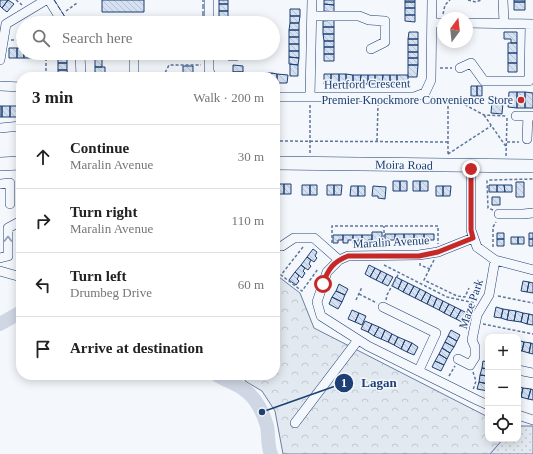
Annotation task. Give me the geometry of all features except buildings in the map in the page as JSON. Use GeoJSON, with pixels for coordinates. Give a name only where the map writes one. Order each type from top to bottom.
{"type":"FeatureCollection","features":[{"type":"Feature","properties":{"kind":"highway","name":"Moira Road"},"geometry":{"type":"LineString","coordinates":[[280,163],[448,160],[471,166],[533,166]]}},
{"type":"Feature","properties":{"kind":"highway"},"geometry":{"type":"LineString","coordinates":[[0,164],[16,163]]}},
{"type":"Feature","properties":{"kind":"street"},"geometry":{"type":"LineString","coordinates":[[20,16],[47,0],[58,16]]}},
{"type":"Feature","properties":{"kind":"street"},"geometry":{"type":"LineString","coordinates":[[209,0],[209,16]]}},
{"type":"Feature","properties":{"kind":"street"},"geometry":{"type":"LineString","coordinates":[[310,97],[312,0]]}},
{"type":"Feature","properties":{"kind":"street","name":"Hertford Crescent"},"geometry":{"type":"LineString","coordinates":[[432,0],[437,19]]}},
{"type":"Feature","properties":{"kind":"street"},"geometry":{"type":"LineString","coordinates":[[503,0],[504,23]]}},
{"type":"Feature","properties":{"kind":"street"},"geometry":{"type":"LineString","coordinates":[[312,16],[359,16],[370,20],[386,21],[385,42],[371,49]]}},
{"type":"Feature","properties":{"kind":"street"},"geometry":{"type":"LineString","coordinates":[[0,60],[6,24],[16,18]]}},
{"type":"Feature","properties":{"kind":"street"},"geometry":{"type":"LineString","coordinates":[[460,68],[471,63],[484,81],[531,81],[531,24],[473,23]]}},
{"type":"Feature","properties":{"kind":"street","name":"Hertford Crescent"},"geometry":{"type":"LineString","coordinates":[[280,97],[414,97],[425,93],[431,80],[431,68],[437,29]]}},
{"type":"Feature","properties":{"kind":"street"},"geometry":{"type":"LineString","coordinates":[[80,60],[81,72]]}},
{"type":"Feature","properties":{"kind":"street"},"geometry":{"type":"LineString","coordinates":[[134,60],[134,72]]}},
{"type":"Feature","properties":{"kind":"street"},"geometry":{"type":"LineString","coordinates":[[209,60],[210,72]]}},
{"type":"Feature","properties":{"kind":"street"},"geometry":{"type":"LineString","coordinates":[[0,86],[16,87]]}},
{"type":"Feature","properties":{"kind":"street"},"geometry":{"type":"LineString","coordinates":[[512,116],[530,116],[527,139]]}},
{"type":"Feature","properties":{"kind":"street"},"geometry":{"type":"LineString","coordinates":[[0,128],[16,126]]}},
{"type":"Feature","properties":{"kind":"street"},"geometry":{"type":"LineString","coordinates":[[471,166],[471,230],[477,247],[493,258],[533,270]]}},
{"type":"Feature","properties":{"kind":"street"},"geometry":{"type":"LineString","coordinates":[[0,184],[10,183],[10,204]]}},
{"type":"Feature","properties":{"kind":"street"},"geometry":{"type":"LineString","coordinates":[[499,214],[533,213]]}},
{"type":"Feature","properties":{"kind":"street"},"geometry":{"type":"LineString","coordinates":[[0,258],[8,256],[8,228],[16,224]]}},
{"type":"Feature","properties":{"kind":"street"},"geometry":{"type":"LineString","coordinates":[[282,246],[294,238],[314,238],[339,260]]}},
{"type":"Feature","properties":{"kind":"street","name":"Maralin Avenue"},"geometry":{"type":"LineString","coordinates":[[473,238],[438,252],[419,256],[348,256],[339,260],[327,272],[317,302],[321,316],[368,346],[485,403]]}},
{"type":"Feature","properties":{"kind":"street","name":"Maze Park"},"geometry":{"type":"LineString","coordinates":[[470,365],[475,357],[475,347],[472,340],[477,315],[489,295],[493,258]]}},
{"type":"Feature","properties":{"kind":"street"},"geometry":{"type":"LineString","coordinates":[[0,271],[16,276]]}},
{"type":"Feature","properties":{"kind":"street"},"geometry":{"type":"LineString","coordinates":[[383,306],[436,333],[419,370]]}},
{"type":"Feature","properties":{"kind":"street"},"geometry":{"type":"LineString","coordinates":[[295,423],[358,340]]}},
{"type":"Feature","properties":{"kind":"street"},"geometry":{"type":"LineString","coordinates":[[458,359],[470,365]]}},
{"type":"Feature","properties":{"kind":"street"},"geometry":{"type":"LineString","coordinates":[[521,371],[533,373]]}},
{"type":"Feature","properties":{"kind":"street"},"geometry":{"type":"LineString","coordinates":[[521,416],[533,420]]}},
{"type":"Feature","properties":{"kind":"path"},"geometry":{"type":"LineString","coordinates":[[442,12],[445,5],[450,0]]}},
{"type":"Feature","properties":{"kind":"path"},"geometry":{"type":"LineString","coordinates":[[468,0],[476,2],[481,0]]}},
{"type":"Feature","properties":{"kind":"path"},"geometry":{"type":"LineString","coordinates":[[65,16],[77,3]]}},
{"type":"Feature","properties":{"kind":"path"},"geometry":{"type":"LineString","coordinates":[[3,40],[16,40]]}},
{"type":"Feature","properties":{"kind":"path"},"geometry":{"type":"LineString","coordinates":[[46,60],[46,72]]}},
{"type":"Feature","properties":{"kind":"path"},"geometry":{"type":"LineString","coordinates":[[166,72],[169,65],[209,65]]}},
{"type":"Feature","properties":{"kind":"path"},"geometry":{"type":"LineString","coordinates":[[431,68],[460,68]]}},
{"type":"Feature","properties":{"kind":"path"},"geometry":{"type":"LineString","coordinates":[[425,93],[438,101],[458,101],[484,116],[506,148]]}},
{"type":"Feature","properties":{"kind":"path"},"geometry":{"type":"LineString","coordinates":[[310,97],[310,163]]}},
{"type":"Feature","properties":{"kind":"path"},"geometry":{"type":"LineString","coordinates":[[377,141],[378,97]]}},
{"type":"Feature","properties":{"kind":"path"},"geometry":{"type":"LineString","coordinates":[[448,101],[448,160]]}},
{"type":"Feature","properties":{"kind":"path"},"geometry":{"type":"LineString","coordinates":[[484,116],[512,116],[506,148],[505,166]]}},
{"type":"Feature","properties":{"kind":"path"},"geometry":{"type":"LineString","coordinates":[[448,160],[491,126]]}},
{"type":"Feature","properties":{"kind":"path"},"geometry":{"type":"LineString","coordinates":[[507,142],[527,142],[527,139]]}},
{"type":"Feature","properties":{"kind":"path"},"geometry":{"type":"LineString","coordinates":[[280,140],[448,142]]}},
{"type":"Feature","properties":{"kind":"path"},"geometry":{"type":"LineString","coordinates":[[493,258],[493,227],[499,214],[488,208],[487,181],[533,179]]}},
{"type":"Feature","properties":{"kind":"path"},"geometry":{"type":"LineString","coordinates":[[330,252],[332,247],[332,226],[438,226],[438,252],[424,280],[457,296],[465,297]]}},
{"type":"Feature","properties":{"kind":"path"},"geometry":{"type":"LineString","coordinates":[[384,226],[382,255],[384,265],[447,297],[475,303]]}},
{"type":"Feature","properties":{"kind":"path"},"geometry":{"type":"LineString","coordinates":[[308,238],[303,249],[282,275],[302,291],[318,269],[327,272]]}},
{"type":"Feature","properties":{"kind":"path"},"geometry":{"type":"LineString","coordinates":[[359,294],[383,306],[399,273]]}},
{"type":"Feature","properties":{"kind":"path"},"geometry":{"type":"LineString","coordinates":[[356,300],[362,287]]}},
{"type":"Feature","properties":{"kind":"path"},"geometry":{"type":"LineString","coordinates":[[465,300],[469,288]]}},
{"type":"Feature","properties":{"kind":"path"},"geometry":{"type":"LineString","coordinates":[[489,295],[533,303]]}},
{"type":"Feature","properties":{"kind":"path"},"geometry":{"type":"LineString","coordinates":[[476,322],[533,334]]}},
{"type":"Feature","properties":{"kind":"path"},"geometry":{"type":"LineString","coordinates":[[470,365],[476,381],[471,397]]}},
{"type":"Feature","properties":{"kind":"green space"},"geometry":{"type":"Polygon","coordinates":[[[280,278],[300,293],[314,328],[485,415],[485,442],[500,442],[490,454],[283,454],[275,411],[262,391],[245,381],[280,380],[280,278]]]}},
{"type":"Feature","properties":{"kind":"green space"},"geometry":{"type":"Polygon","coordinates":[[[521,426],[533,426],[533,454],[490,454],[500,442],[521,442],[521,426]]]}},
{"type":"Feature","properties":{"kind":"waterway"},"geometry":{"type":"LineString","coordinates":[[0,324],[16,315]]}},
{"type":"Feature","properties":{"kind":"waterway"},"geometry":{"type":"LineString","coordinates":[[227,380],[247,391],[261,410],[267,426],[271,454]]}},
{"type":"Feature","properties":{"kind":"fence"},"geometry":{"type":"LineString","coordinates":[[54,0],[64,16]]}},
{"type":"Feature","properties":{"kind":"fence"},"geometry":{"type":"LineString","coordinates":[[203,0],[203,16]]}},
{"type":"Feature","properties":{"kind":"place","name":"Premier Knockmore Convenience Store"},"geometry":{"type":"Point","coordinates":[521,100]}},
{"type":"Feature","properties":{"kind":"place","name":"Lagan"},"geometry":{"type":"Point","coordinates":[262,412]}},
{"type":"Feature","properties":{"kind":"route"},"geometry":{"type":"LineString","coordinates":[[323,284],[327,272],[339,260],[348,256],[419,256],[438,252],[473,238],[471,230],[471,169]]}}]}
